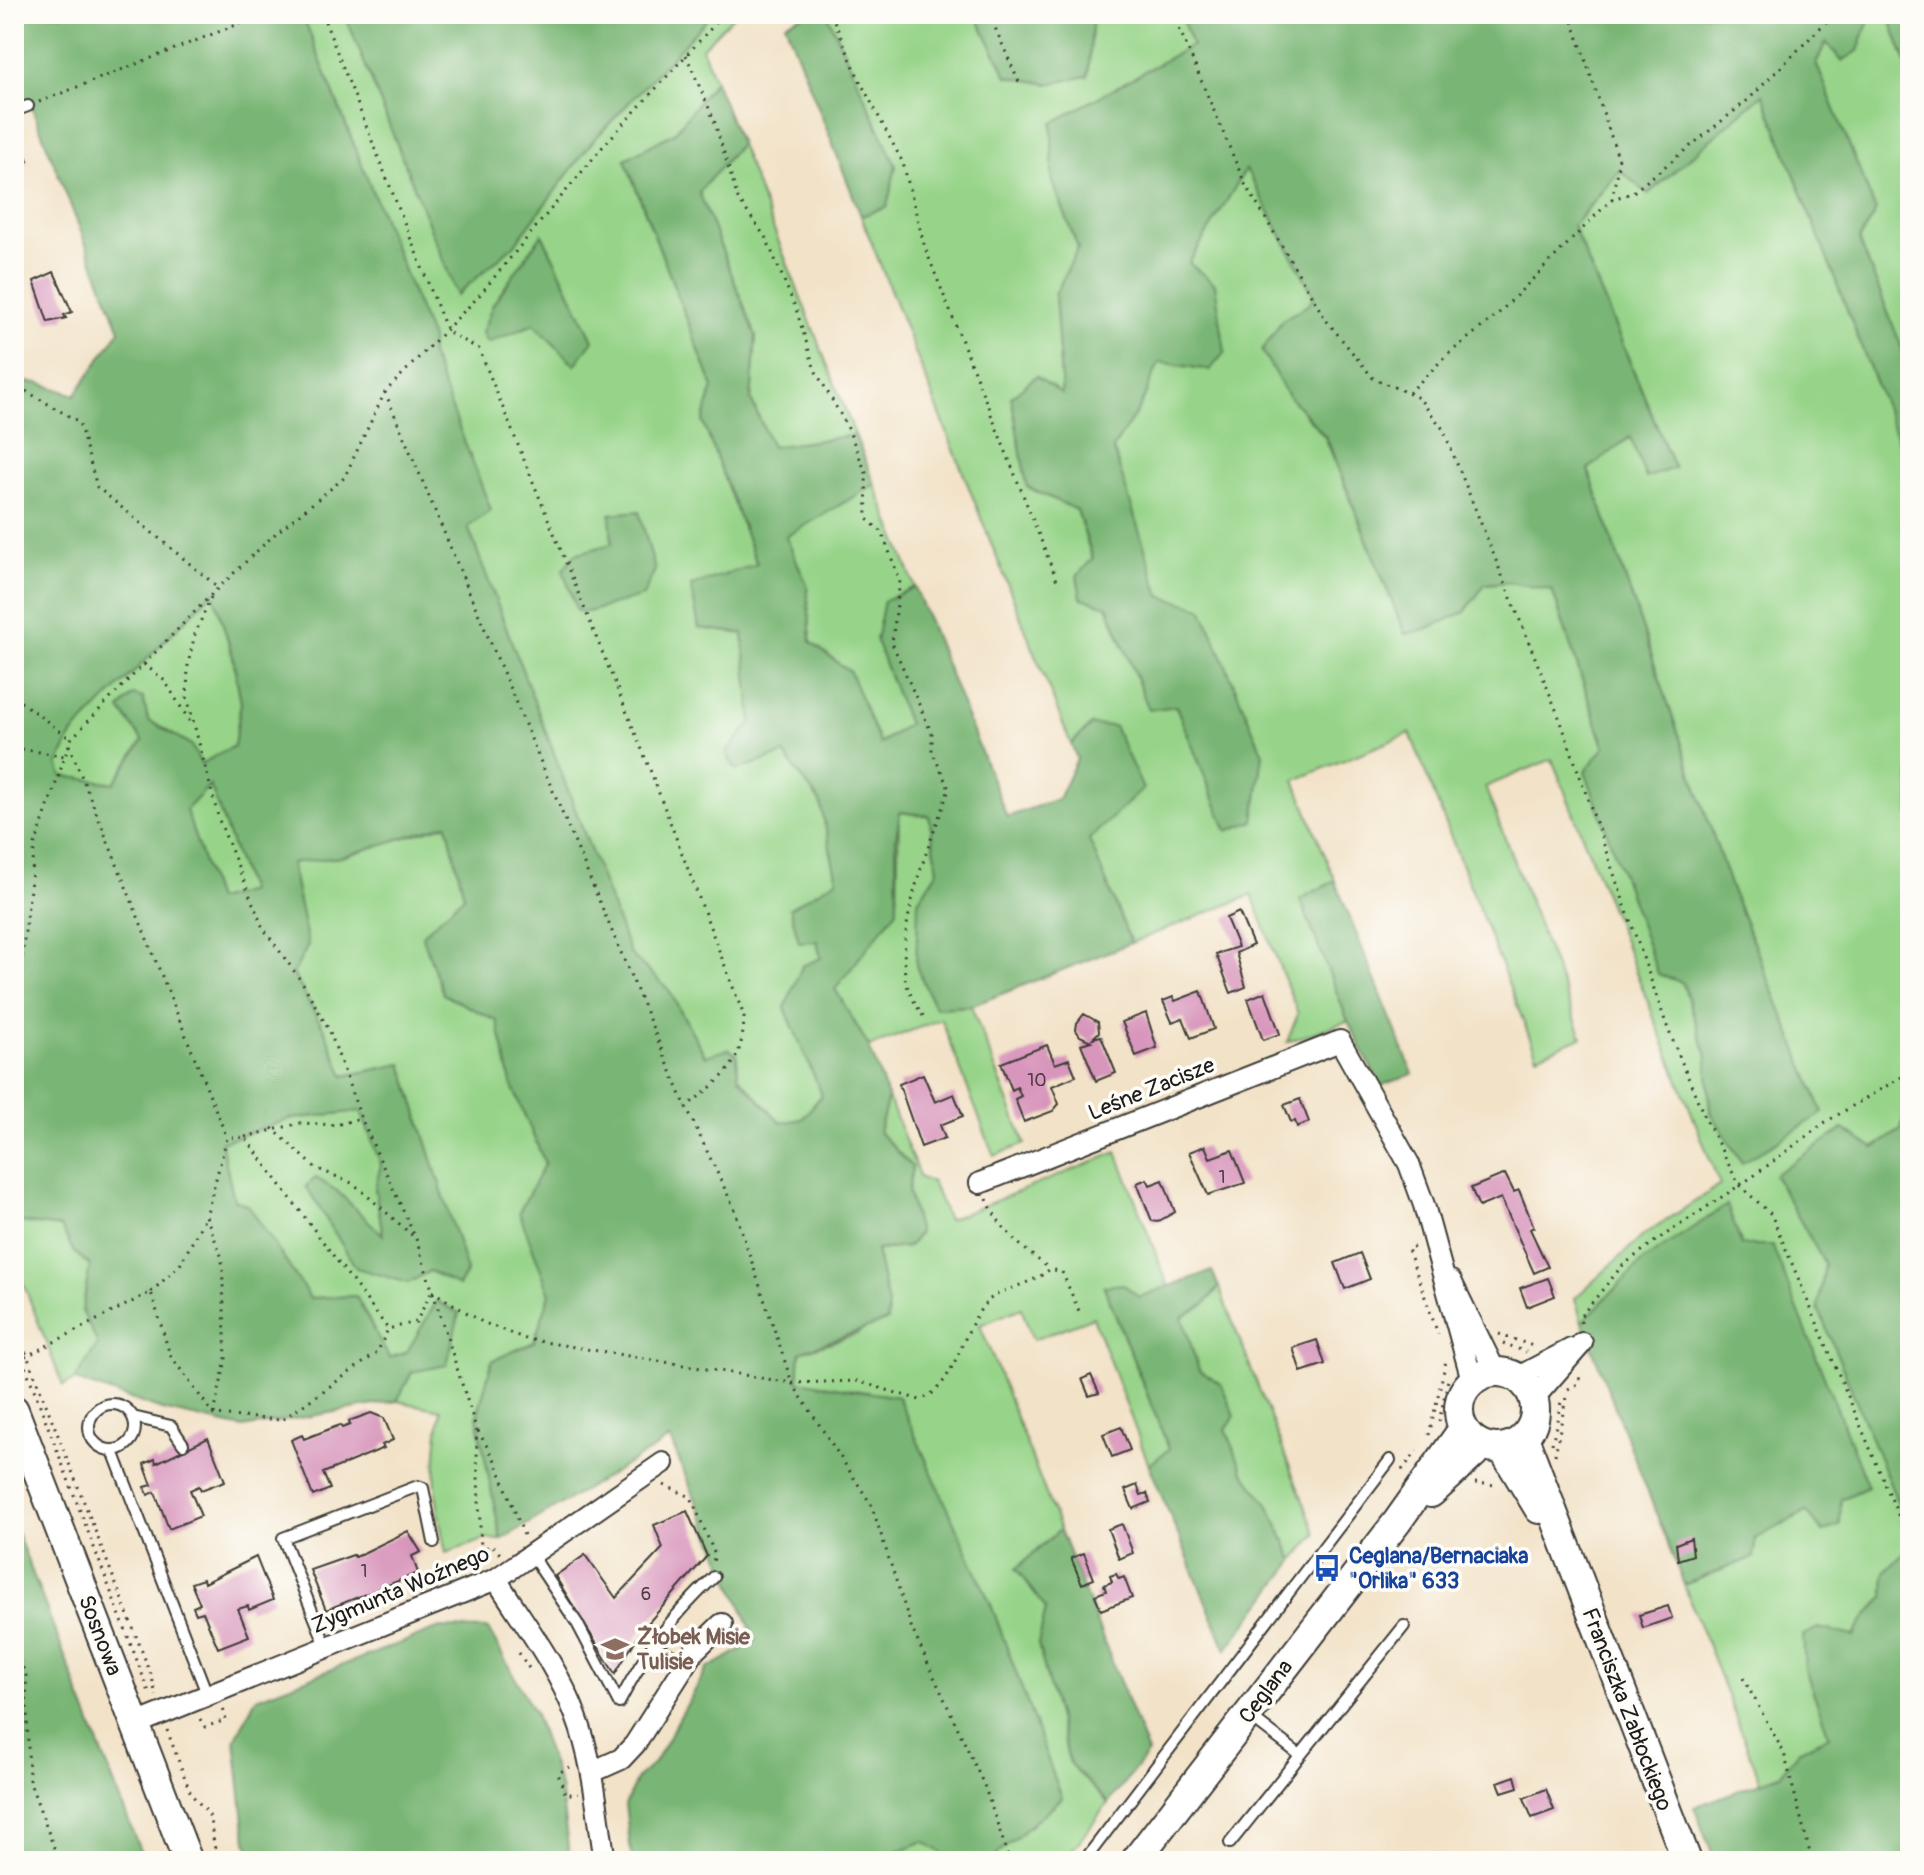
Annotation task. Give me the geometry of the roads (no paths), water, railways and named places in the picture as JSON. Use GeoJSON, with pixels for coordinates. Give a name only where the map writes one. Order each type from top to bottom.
{"type":"FeatureCollection","features":[{"type":"Feature","properties":{"kind":"street","name":"Leśne Zacisze"},"geometry":{"type":"LineString","coordinates":[[980,1183],[1340,1041],[1409,1164],[1436,1250],[1505,1382]]}},
{"type":"Feature","properties":{"kind":"street"},"geometry":{"type":"LineString","coordinates":[[1505,1382],[1532,1426],[1493,1440],[1459,1403],[1505,1382],[1553,1366],[1582,1343]]}},
{"type":"Feature","properties":{"kind":"street","name":"Sosnowa"},"geometry":{"type":"LineString","coordinates":[[14,1410],[136,1724],[197,1854]]}},
{"type":"Feature","properties":{"kind":"street","name":"Ceglana"},"geometry":{"type":"LineString","coordinates":[[1135,1861],[1397,1522],[1493,1440]]}},
{"type":"Feature","properties":{"kind":"street","name":"Franciszka Zabłockiego"},"geometry":{"type":"LineString","coordinates":[[1493,1440],[1570,1557],[1687,1861]]}},
{"type":"Feature","properties":{"kind":"street","name":"Zygmunta Woźnego"},"geometry":{"type":"LineString","coordinates":[[136,1724],[216,1698],[326,1646],[496,1579],[529,1549],[656,1468]]}},
{"type":"Feature","properties":{"kind":"street"},"geometry":{"type":"LineString","coordinates":[[496,1579],[560,1680],[576,1715],[583,1766],[605,1861]]}},
{"type":"Feature","properties":{"kind":"street"},"geometry":{"type":"LineString","coordinates":[[583,1766],[621,1759],[635,1744],[686,1665],[722,1624]]}},
{"type":"Feature","properties":{"kind":"lane"},"geometry":{"type":"LineString","coordinates":[[14,111],[28,106]]}},
{"type":"Feature","properties":{"kind":"lane"},"geometry":{"type":"LineString","coordinates":[[111,1403],[128,1410],[133,1417],[134,1435],[122,1448],[113,1451],[96,1444],[90,1437],[90,1419],[95,1411],[111,1403]]}},
{"type":"Feature","properties":{"kind":"lane"},"geometry":{"type":"LineString","coordinates":[[133,1417],[171,1426],[183,1444]]}},
{"type":"Feature","properties":{"kind":"lane"},"geometry":{"type":"LineString","coordinates":[[113,1451],[216,1698]]}},
{"type":"Feature","properties":{"kind":"lane"},"geometry":{"type":"LineString","coordinates":[[1084,1861],[1390,1460]]}},
{"type":"Feature","properties":{"kind":"lane"},"geometry":{"type":"LineString","coordinates":[[326,1646],[283,1538],[418,1486],[423,1488],[434,1542]]}},
{"type":"Feature","properties":{"kind":"lane"},"geometry":{"type":"LineString","coordinates":[[529,1549],[577,1623],[619,1703],[652,1643],[677,1612],[714,1577]]}},
{"type":"Feature","properties":{"kind":"lane"},"geometry":{"type":"LineString","coordinates":[[1230,1843],[1404,1626]]}},
{"type":"Feature","properties":{"kind":"lane"},"geometry":{"type":"LineString","coordinates":[[652,1643],[686,1665]]}},
{"type":"Feature","properties":{"kind":"lane"},"geometry":{"type":"LineString","coordinates":[[1247,1714],[1300,1755]]}},
{"type":"Feature","properties":{"kind":"place","name":"Ceglana/Bernaciaka \"Orlika\" 633"},"geometry":{"type":"Point","coordinates":[1327,1568]}},
{"type":"Feature","properties":{"kind":"place","name":"Żłobek Misie Tulisie"},"geometry":{"type":"Point","coordinates":[615,1649]}}]}
